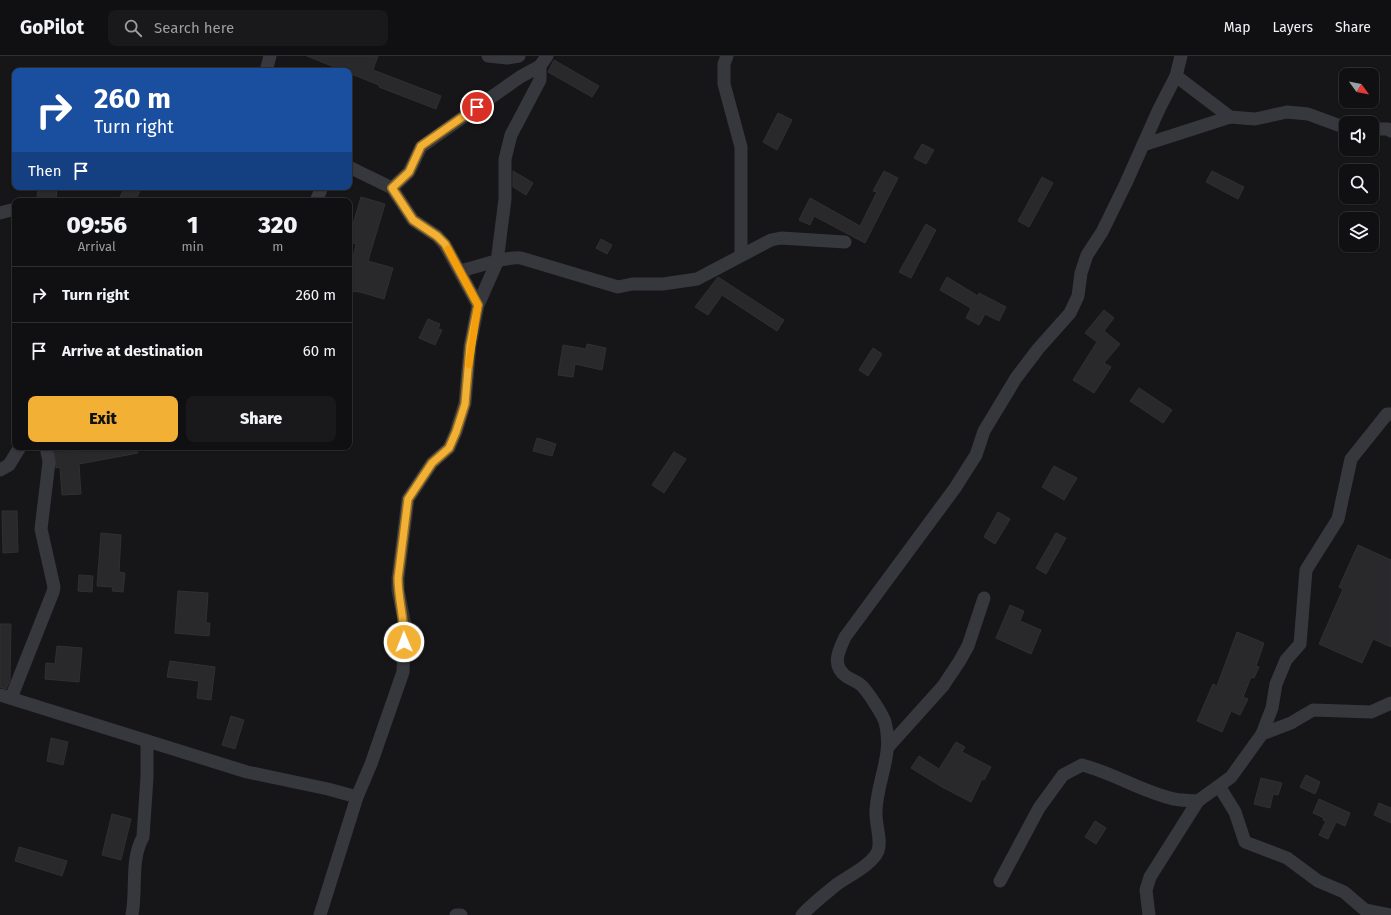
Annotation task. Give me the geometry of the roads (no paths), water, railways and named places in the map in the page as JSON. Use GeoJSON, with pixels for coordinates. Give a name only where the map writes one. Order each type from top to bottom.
{"type":"FeatureCollection","features":[{"type":"Feature","properties":{"kind":"street"},"geometry":{"type":"LineString","coordinates":[[267,68],[270,56]]}},
{"type":"Feature","properties":{"kind":"street"},"geometry":{"type":"LineString","coordinates":[[488,56],[507,58],[519,56]]}},
{"type":"Feature","properties":{"kind":"street"},"geometry":{"type":"LineString","coordinates":[[727,56],[724,64],[724,84],[741,147],[741,255]]}},
{"type":"Feature","properties":{"kind":"street"},"geometry":{"type":"LineString","coordinates":[[802,915],[836,885],[866,865],[878,851],[879,838],[876,813],[877,793],[885,767],[889,746],[885,721],[862,686],[846,676],[838,668],[836,654],[844,637],[955,488],[976,455],[984,431],[1016,378],[1038,349],[1070,313],[1078,296],[1081,273],[1087,255],[1105,225],[1176,76],[1181,56]]}},
{"type":"Feature","properties":{"kind":"street"},"geometry":{"type":"LineString","coordinates":[[392,188],[409,172],[421,146],[543,61]]}},
{"type":"Feature","properties":{"kind":"street"},"geometry":{"type":"LineString","coordinates":[[320,915],[357,797],[371,764],[403,672],[405,626],[398,590],[398,578],[408,499],[432,463],[449,448],[465,404],[470,346],[478,305],[497,262],[505,198],[505,158],[511,135],[540,80],[543,61]]}},
{"type":"Feature","properties":{"kind":"street"},"geometry":{"type":"LineString","coordinates":[[1176,76],[1230,117]]}},
{"type":"Feature","properties":{"kind":"street"},"geometry":{"type":"LineString","coordinates":[[1143,145],[1230,117],[1255,119],[1287,112],[1294,112],[1308,114],[1339,127]]}},
{"type":"Feature","properties":{"kind":"street"},"geometry":{"type":"LineString","coordinates":[[1379,128],[1388,129],[1391,131]]}},
{"type":"Feature","properties":{"kind":"street"},"geometry":{"type":"LineString","coordinates":[[352,168],[392,188],[413,220],[437,236],[445,244],[478,305]]}},
{"type":"Feature","properties":{"kind":"street"},"geometry":{"type":"LineString","coordinates":[[0,213],[12,210]]}},
{"type":"Feature","properties":{"kind":"street"},"geometry":{"type":"LineString","coordinates":[[460,271],[497,262],[510,257],[521,258],[618,287],[632,284],[663,284],[697,279],[771,240],[781,238],[845,242]]}},
{"type":"Feature","properties":{"kind":"street"},"geometry":{"type":"LineString","coordinates":[[1149,915],[1146,890],[1150,877],[1198,801],[1231,777],[1262,734],[1272,708],[1276,684],[1286,660],[1300,644],[1306,570],[1338,519],[1351,459],[1388,414],[1391,414]]}},
{"type":"Feature","properties":{"kind":"street"},"geometry":{"type":"LineString","coordinates":[[0,470],[9,465],[18,450]]}},
{"type":"Feature","properties":{"kind":"street"},"geometry":{"type":"LineString","coordinates":[[47,450],[49,462],[41,529],[53,592],[6,697],[247,772],[328,789],[357,797]]}},
{"type":"Feature","properties":{"kind":"street"},"geometry":{"type":"LineString","coordinates":[[889,746],[942,686],[960,662],[968,646],[984,598]]}},
{"type":"Feature","properties":{"kind":"street"},"geometry":{"type":"LineString","coordinates":[[1262,734],[1291,723],[1313,710],[1371,712],[1391,703]]}},
{"type":"Feature","properties":{"kind":"street"},"geometry":{"type":"LineString","coordinates":[[132,915],[135,863],[138,846],[144,837],[147,741]]}},
{"type":"Feature","properties":{"kind":"street"},"geometry":{"type":"LineString","coordinates":[[1000,881],[1039,808],[1063,775],[1082,765],[1104,770],[1136,786],[1171,799],[1198,801]]}},
{"type":"Feature","properties":{"kind":"street"},"geometry":{"type":"LineString","coordinates":[[1219,786],[1235,812],[1244,842],[1287,858],[1318,881],[1344,892],[1366,910],[1391,915]]}},
{"type":"Feature","properties":{"kind":"street"},"geometry":{"type":"LineString","coordinates":[[456,915],[461,915]]}}]}
